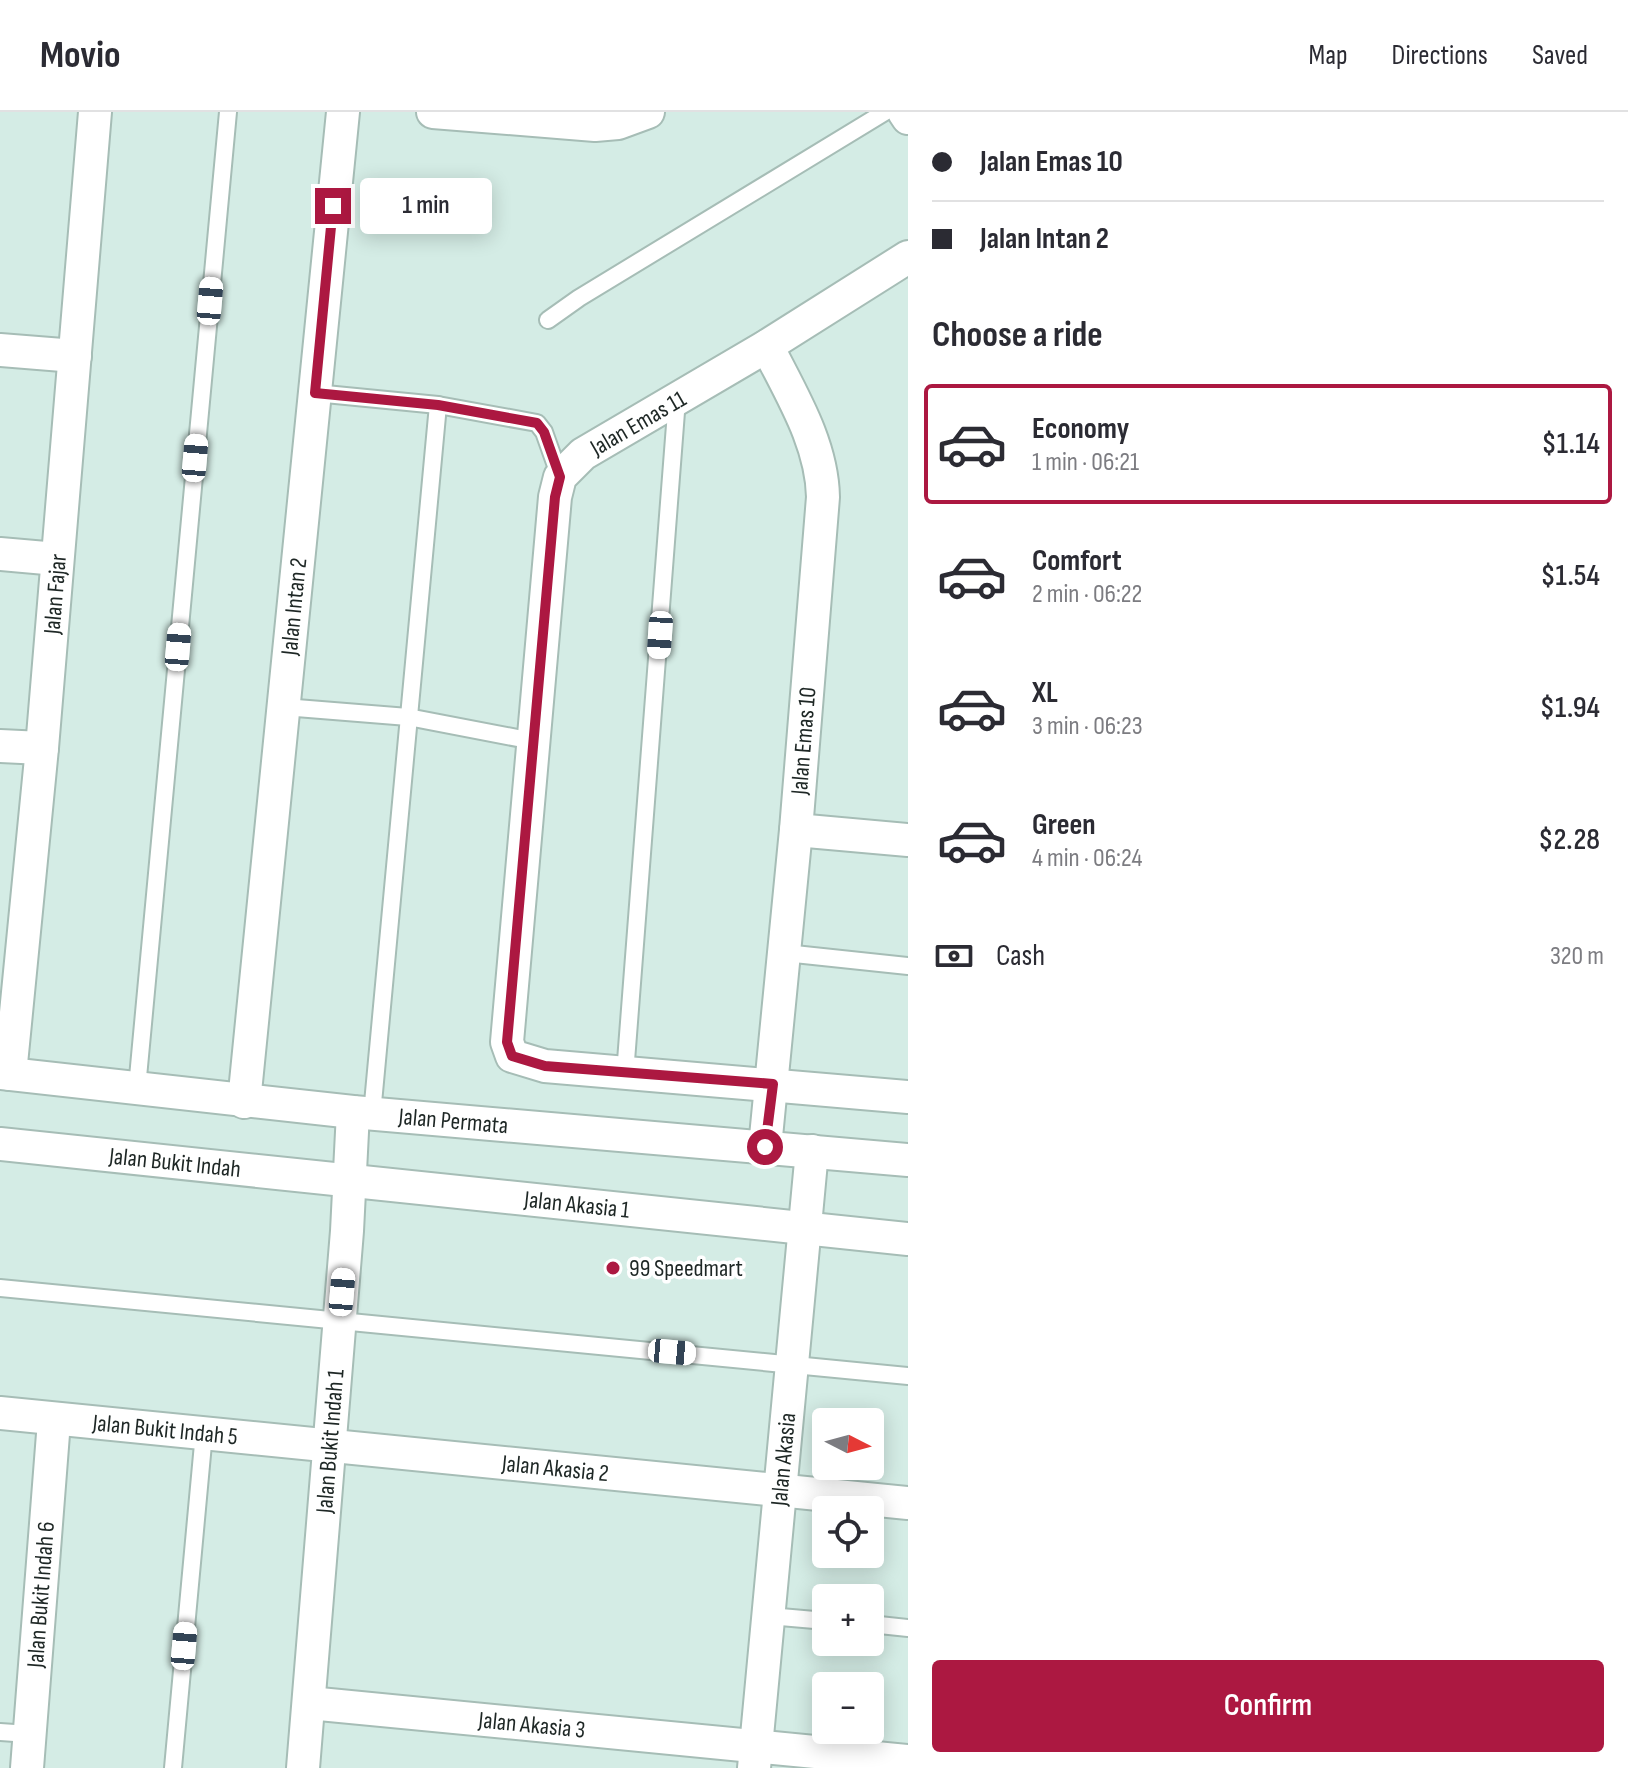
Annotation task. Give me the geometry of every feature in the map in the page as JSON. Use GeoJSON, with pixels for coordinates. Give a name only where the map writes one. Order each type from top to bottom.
{"type":"FeatureCollection","features":[{"type":"Feature","properties":{"kind":"street","name":"Jalan Fajar"},"geometry":{"type":"LineString","coordinates":[[5,1074],[42,748],[95,112]]}},
{"type":"Feature","properties":{"kind":"street","name":"Jalan Intan 2"},"geometry":{"type":"LineString","coordinates":[[244,1102],[343,112]]}},
{"type":"Feature","properties":{"kind":"street"},"geometry":{"type":"LineString","coordinates":[[433,112],[618,123],[648,112]]}},
{"type":"Feature","properties":{"kind":"street"},"geometry":{"type":"LineString","coordinates":[[904,112],[908,118]]}},
{"type":"Feature","properties":{"kind":"street","name":"Jalan Emas 11"},"geometry":{"type":"LineString","coordinates":[[560,477],[583,454],[767,346],[908,257]]}},
{"type":"Feature","properties":{"kind":"street","name":"Jalan Emas 10"},"geometry":{"type":"LineString","coordinates":[[765,1147],[796,830],[822,471],[805,424],[767,346]]}},
{"type":"Feature","properties":{"kind":"street"},"geometry":{"type":"LineString","coordinates":[[0,350],[75,356]]}},
{"type":"Feature","properties":{"kind":"street"},"geometry":{"type":"LineString","coordinates":[[560,477],[555,497],[507,1042],[512,1056],[545,1066],[908,1097]]}},
{"type":"Feature","properties":{"kind":"street"},"geometry":{"type":"LineString","coordinates":[[0,554],[57,559]]}},
{"type":"Feature","properties":{"kind":"street"},"geometry":{"type":"LineString","coordinates":[[0,746],[42,748]]}},
{"type":"Feature","properties":{"kind":"street"},"geometry":{"type":"LineString","coordinates":[[796,830],[908,840]]}},
{"type":"Feature","properties":{"kind":"street","name":"Jalan Permata"},"geometry":{"type":"LineString","coordinates":[[5,1074],[244,1102],[908,1160]]}},
{"type":"Feature","properties":{"kind":"street","name":"Jalan Bukit Indah 1"},"geometry":{"type":"LineString","coordinates":[[303,1768],[350,1181],[363,1113]]}},
{"type":"Feature","properties":{"kind":"street","name":"Jalan Bukit Indah"},"geometry":{"type":"LineString","coordinates":[[0,1144],[350,1181]]}},
{"type":"Feature","properties":{"kind":"street","name":"Jalan Akasia"},"geometry":{"type":"LineString","coordinates":[[755,1758],[812,1151]]}},
{"type":"Feature","properties":{"kind":"street","name":"Jalan Akasia 1"},"geometry":{"type":"LineString","coordinates":[[350,1181],[908,1239]]}},
{"type":"Feature","properties":{"kind":"street","name":"Jalan Bukit Indah 5"},"geometry":{"type":"LineString","coordinates":[[0,1413],[54,1421],[330,1444]]}},
{"type":"Feature","properties":{"kind":"street","name":"Jalan Bukit Indah 6"},"geometry":{"type":"LineString","coordinates":[[27,1768],[15,1733],[54,1421]]}},
{"type":"Feature","properties":{"kind":"street","name":"Jalan Akasia 2"},"geometry":{"type":"LineString","coordinates":[[330,1444],[908,1503]]}},
{"type":"Feature","properties":{"kind":"street","name":"Jalan Akasia 3"},"geometry":{"type":"LineString","coordinates":[[309,1703],[755,1758],[908,1761]]}},
{"type":"Feature","properties":{"kind":"lane"},"geometry":{"type":"LineString","coordinates":[[137,1088],[228,112]]}},
{"type":"Feature","properties":{"kind":"lane"},"geometry":{"type":"LineString","coordinates":[[548,320],[579,298],[885,112]]}},
{"type":"Feature","properties":{"kind":"lane"},"geometry":{"type":"LineString","coordinates":[[315,393],[438,405],[537,423],[544,432],[560,477]]}},
{"type":"Feature","properties":{"kind":"lane"},"geometry":{"type":"LineString","coordinates":[[625,1074],[677,399]]}},
{"type":"Feature","properties":{"kind":"lane"},"geometry":{"type":"LineString","coordinates":[[363,1113],[408,717],[438,405]]}},
{"type":"Feature","properties":{"kind":"lane"},"geometry":{"type":"LineString","coordinates":[[284,707],[408,717],[533,741]]}},
{"type":"Feature","properties":{"kind":"lane"},"geometry":{"type":"LineString","coordinates":[[785,953],[908,966]]}},
{"type":"Feature","properties":{"kind":"lane"},"geometry":{"type":"LineString","coordinates":[[0,1288],[908,1376]]}},
{"type":"Feature","properties":{"kind":"lane"},"geometry":{"type":"LineString","coordinates":[[173,1768],[204,1433]]}},
{"type":"Feature","properties":{"kind":"lane"},"geometry":{"type":"LineString","coordinates":[[769,1616],[812,1620]]}},
{"type":"Feature","properties":{"kind":"lane"},"geometry":{"type":"LineString","coordinates":[[884,1625],[908,1628]]}},
{"type":"Feature","properties":{"kind":"place","name":"99 Speedmart"},"geometry":{"type":"Point","coordinates":[613,1268]}},
{"type":"Feature","properties":{"kind":"route"},"geometry":{"type":"LineString","coordinates":[[333,206],[315,393],[438,405],[537,423],[544,432],[560,477],[555,497],[507,1042],[512,1056],[545,1066],[773,1084],[765,1147]]}}]}
